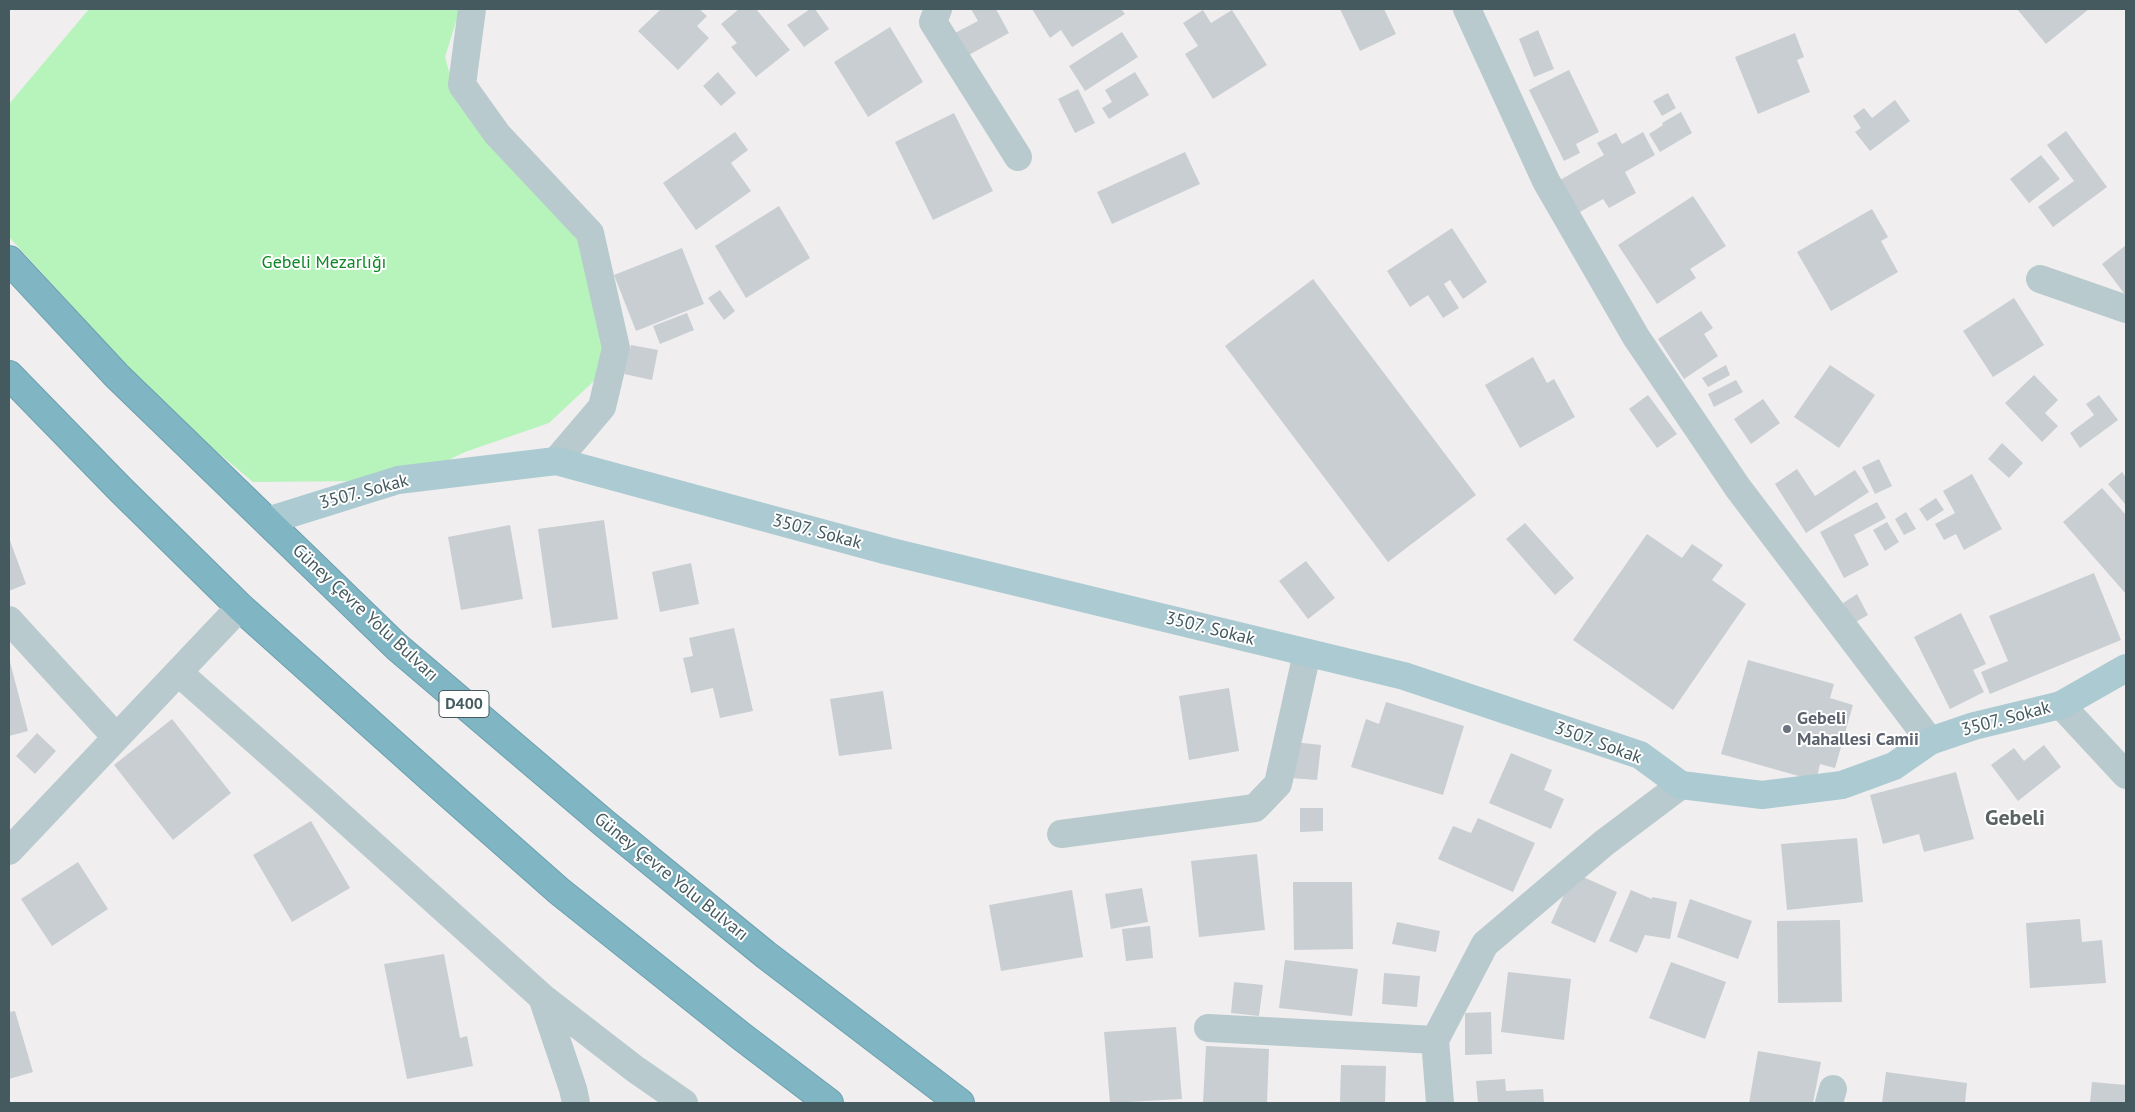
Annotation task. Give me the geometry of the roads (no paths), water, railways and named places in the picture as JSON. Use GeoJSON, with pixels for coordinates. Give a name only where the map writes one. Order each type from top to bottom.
{"type":"FeatureCollection","features":[{"type":"Feature","properties":{"kind":"highway","name":"Güney Çevre Yolu Bulvarı"},"geometry":{"type":"LineString","coordinates":[[9,260],[117,376],[397,646],[596,816],[766,955],[960,1103]]}},
{"type":"Feature","properties":{"kind":"highway"},"geometry":{"type":"LineString","coordinates":[[9,375],[120,489],[240,607],[558,891],[829,1103]]}},
{"type":"Feature","properties":{"kind":"main road","name":"3507. Sokak"},"geometry":{"type":"LineString","coordinates":[[267,521],[398,480],[556,461],[888,551],[1404,676],[1640,755],[1681,784],[1762,795],[1842,785],[1894,766],[1930,741],[1974,726],[2060,705],[2126,668]]}},
{"type":"Feature","properties":{"kind":"street"},"geometry":{"type":"LineString","coordinates":[[472,9],[462,86],[497,134],[590,233],[616,348],[602,407],[556,461]]}},
{"type":"Feature","properties":{"kind":"street"},"geometry":{"type":"LineString","coordinates":[[938,9],[933,22],[1018,157]]}},
{"type":"Feature","properties":{"kind":"street"},"geometry":{"type":"LineString","coordinates":[[1468,9],[1546,181],[1636,337],[1738,488],[1930,741]]}},
{"type":"Feature","properties":{"kind":"street"},"geometry":{"type":"LineString","coordinates":[[2040,279],[2126,308]]}},
{"type":"Feature","properties":{"kind":"street"},"geometry":{"type":"LineString","coordinates":[[9,851],[240,607]]}},
{"type":"Feature","properties":{"kind":"street"},"geometry":{"type":"LineString","coordinates":[[9,620],[116,737]]}},
{"type":"Feature","properties":{"kind":"street"},"geometry":{"type":"LineString","coordinates":[[1061,834],[1255,808],[1278,784],[1307,653]]}},
{"type":"Feature","properties":{"kind":"street"},"geometry":{"type":"LineString","coordinates":[[178,673],[323,800],[542,997],[635,1069],[684,1103]]}},
{"type":"Feature","properties":{"kind":"street"},"geometry":{"type":"LineString","coordinates":[[2060,705],[2126,774]]}},
{"type":"Feature","properties":{"kind":"street"},"geometry":{"type":"LineString","coordinates":[[1440,1103],[1435,1040],[1486,944],[1604,843],[1681,784]]}},
{"type":"Feature","properties":{"kind":"street"},"geometry":{"type":"LineString","coordinates":[[542,997],[576,1103]]}},
{"type":"Feature","properties":{"kind":"street"},"geometry":{"type":"LineString","coordinates":[[1208,1028],[1435,1040]]}},
{"type":"Feature","properties":{"kind":"place","name":"Gebeli Mahallesi Camii"},"geometry":{"type":"Point","coordinates":[1787,729]}},
{"type":"Feature","properties":{"kind":"district","name":"Gebeli"},"geometry":{"type":"Point","coordinates":[2015,819]}},
{"type":"Feature","properties":{"kind":"park label","name":"Gebeli Mezarlığı"},"geometry":{"type":"Point","coordinates":[324,263]}}]}
